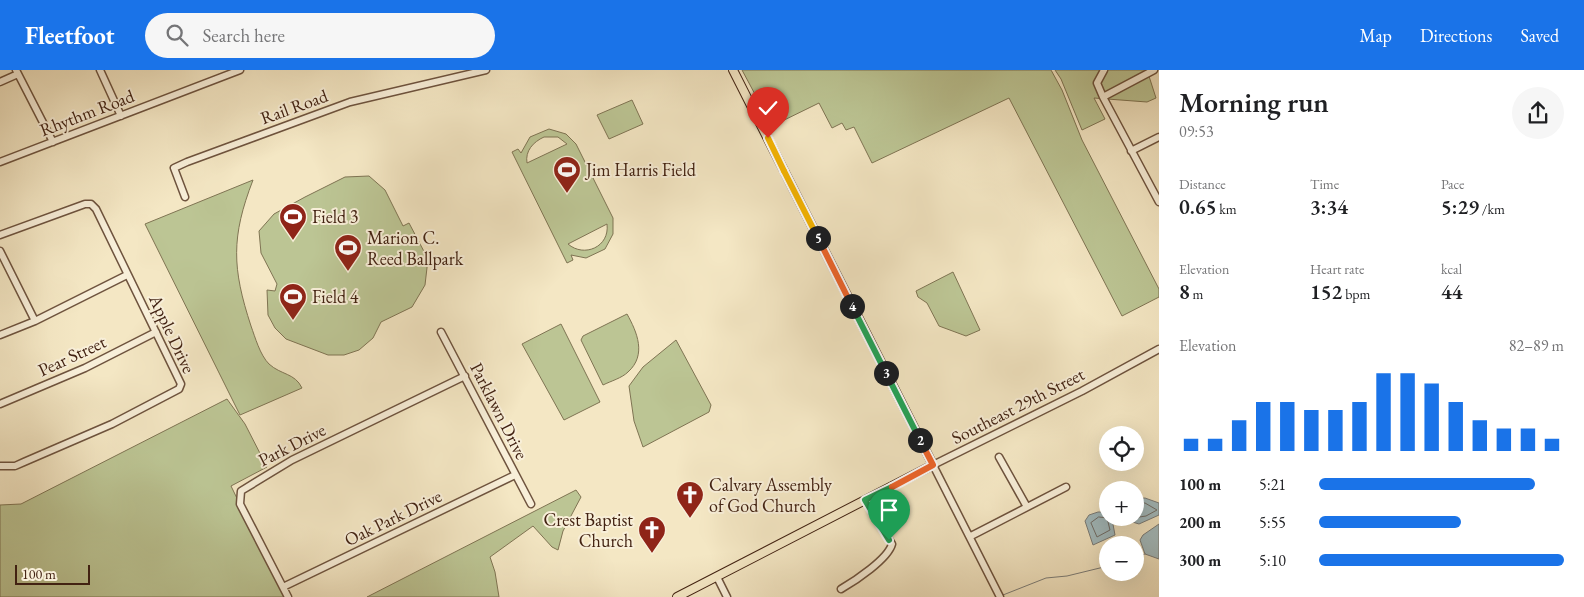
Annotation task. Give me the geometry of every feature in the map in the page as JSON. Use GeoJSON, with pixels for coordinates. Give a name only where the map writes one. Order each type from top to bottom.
{"type":"FeatureCollection","features":[{"type":"Feature","properties":{"kind":"main road"},"geometry":{"type":"LineString","coordinates":[[733,70],[933,465]]}},
{"type":"Feature","properties":{"kind":"main road","name":"Southeast 29th Street"},"geometry":{"type":"LineString","coordinates":[[680,596],[933,465]]}},
{"type":"Feature","properties":{"kind":"street"},"geometry":{"type":"LineString","coordinates":[[100,70],[121,116]]}},
{"type":"Feature","properties":{"kind":"street","name":"Rhythm Road"},"geometry":{"type":"LineString","coordinates":[[0,162],[240,70]]}},
{"type":"Feature","properties":{"kind":"street","name":"Rail Road"},"geometry":{"type":"LineString","coordinates":[[185,197],[174,168],[350,102],[486,70]]}},
{"type":"Feature","properties":{"kind":"street"},"geometry":{"type":"LineString","coordinates":[[1104,70],[1097,87],[1159,202]]}},
{"type":"Feature","properties":{"kind":"street"},"geometry":{"type":"LineString","coordinates":[[1103,97],[1154,70]]}},
{"type":"Feature","properties":{"kind":"street"},"geometry":{"type":"LineString","coordinates":[[0,82],[17,72],[53,142]]}},
{"type":"Feature","properties":{"kind":"street"},"geometry":{"type":"LineString","coordinates":[[1131,151],[1159,137]]}},
{"type":"Feature","properties":{"kind":"street","name":"Apple Drive"},"geometry":{"type":"LineString","coordinates":[[0,235],[85,204],[91,204],[96,209],[127,275],[180,378],[181,384],[179,389],[99,430],[16,466],[0,466]]}},
{"type":"Feature","properties":{"kind":"street"},"geometry":{"type":"LineString","coordinates":[[0,251],[35,321]]}},
{"type":"Feature","properties":{"kind":"street"},"geometry":{"type":"LineString","coordinates":[[0,335],[35,321],[127,275]]}},
{"type":"Feature","properties":{"kind":"street","name":"Pear Street"},"geometry":{"type":"LineString","coordinates":[[0,404],[85,368],[156,332]]}},
{"type":"Feature","properties":{"kind":"street","name":"Parklawn Drive"},"geometry":{"type":"LineString","coordinates":[[441,332],[531,504]]}},
{"type":"Feature","properties":{"kind":"street","name":"Southeast 29th Street"},"geometry":{"type":"LineString","coordinates":[[933,465],[1082,391],[1159,349]]}},
{"type":"Feature","properties":{"kind":"street","name":"Park Drive"},"geometry":{"type":"LineString","coordinates":[[288,597],[240,504],[241,491],[292,460],[465,376]]}},
{"type":"Feature","properties":{"kind":"street"},"geometry":{"type":"LineString","coordinates":[[999,457],[1027,507]]}},
{"type":"Feature","properties":{"kind":"street"},"geometry":{"type":"LineString","coordinates":[[933,465],[1000,597]]}},
{"type":"Feature","properties":{"kind":"street","name":"Oak Park Drive"},"geometry":{"type":"LineString","coordinates":[[283,587],[515,475]]}},
{"type":"Feature","properties":{"kind":"street"},"geometry":{"type":"LineString","coordinates":[[970,536],[1066,487]]}},
{"type":"Feature","properties":{"kind":"street"},"geometry":{"type":"LineString","coordinates":[[841,590],[882,559],[890,551],[892,544],[865,500]]}},
{"type":"Feature","properties":{"kind":"street"},"geometry":{"type":"LineString","coordinates":[[716,577],[727,597]]}},
{"type":"Feature","properties":{"kind":"green space"},"geometry":{"type":"Polygon","coordinates":[[[742,70],[1051,70],[1062,90],[1082,140],[1159,289],[1159,297],[1122,316],[1009,98],[872,163],[854,127],[846,130],[842,123],[832,128],[819,103],[772,126],[742,70]]]}},
{"type":"Feature","properties":{"kind":"green space"},"geometry":{"type":"Polygon","coordinates":[[[1055,70],[1147,70],[1156,98],[1147,102],[1094,98],[1105,119],[1082,130],[1061,79],[1055,70]]]}},
{"type":"Feature","properties":{"kind":"green space"},"geometry":{"type":"Polygon","coordinates":[[[632,100],[643,124],[609,139],[597,115],[632,100]]]}},
{"type":"Feature","properties":{"kind":"green space","name":"Jim Harris Field"},"geometry":{"type":"Polygon","coordinates":[[[549,129],[566,134],[576,144],[613,218],[613,234],[605,249],[586,258],[571,255],[573,260],[567,263],[512,152],[518,149],[521,153],[530,137],[549,129]],[[544,137],[536,141],[531,147],[527,155],[527,163],[567,144],[558,137],[544,137]],[[607,224],[568,244],[581,250],[595,248],[604,239],[607,232],[607,224]]]}},
{"type":"Feature","properties":{"kind":"green space","name":"Marion C. Reed Ballpark"},"geometry":{"type":"Polygon","coordinates":[[[369,176],[385,190],[403,226],[409,223],[428,259],[425,285],[412,307],[381,322],[373,338],[359,350],[344,355],[328,355],[286,339],[275,328],[268,315],[267,290],[275,291],[277,284],[261,253],[259,231],[274,214],[345,177],[369,176]]]}},
{"type":"Feature","properties":{"kind":"green space"},"geometry":{"type":"Polygon","coordinates":[[[253,180],[246,200],[238,236],[237,269],[240,287],[251,326],[263,356],[274,368],[296,379],[302,388],[240,415],[145,224],[253,180]]]}},
{"type":"Feature","properties":{"kind":"green space"},"geometry":{"type":"Polygon","coordinates":[[[953,272],[980,330],[966,336],[939,326],[927,303],[918,297],[916,291],[953,272]]]}},
{"type":"Feature","properties":{"kind":"green space"},"geometry":{"type":"Polygon","coordinates":[[[627,314],[637,336],[639,351],[637,358],[626,374],[603,385],[581,340],[583,336],[627,314]]]}},
{"type":"Feature","properties":{"kind":"green space"},"geometry":{"type":"Polygon","coordinates":[[[561,324],[600,402],[564,420],[522,344],[561,324]]]}},
{"type":"Feature","properties":{"kind":"green space"},"geometry":{"type":"Polygon","coordinates":[[[676,340],[711,405],[709,412],[643,447],[634,421],[629,386],[643,367],[676,340]]]}},
{"type":"Feature","properties":{"kind":"green space"},"geometry":{"type":"Polygon","coordinates":[[[227,399],[245,424],[267,467],[231,486],[285,597],[0,597],[0,505],[21,504],[227,399]]]}},
{"type":"Feature","properties":{"kind":"green space"},"geometry":{"type":"Polygon","coordinates":[[[576,490],[581,497],[563,531],[558,550],[552,547],[533,526],[490,557],[495,572],[499,597],[367,597],[576,490]]]}},
{"type":"Feature","properties":{"kind":"water"},"geometry":{"type":"Polygon","coordinates":[[[1144,498],[1159,503],[1159,515],[1144,522],[1144,498]]]}},
{"type":"Feature","properties":{"kind":"water"},"geometry":{"type":"Polygon","coordinates":[[[1099,512],[1099,526],[1113,526],[1115,535],[1099,536],[1099,542],[1093,545],[1085,521],[1089,515],[1099,512]]]}},
{"type":"Feature","properties":{"kind":"water"},"geometry":{"type":"Polygon","coordinates":[[[1159,524],[1159,559],[1145,554],[1143,535],[1159,524]]]}},
{"type":"Feature","properties":{"kind":"waterway"},"geometry":{"type":"LineString","coordinates":[[1003,595],[1046,578],[1067,576],[1099,568]]}},
{"type":"Feature","properties":{"kind":"place","name":"Jim Harris Field"},"geometry":{"type":"Point","coordinates":[567,194]}},
{"type":"Feature","properties":{"kind":"place","name":"Field 3"},"geometry":{"type":"Point","coordinates":[293,241]}},
{"type":"Feature","properties":{"kind":"place","name":"Marion C. Reed Ballpark"},"geometry":{"type":"Point","coordinates":[348,272]}},
{"type":"Feature","properties":{"kind":"place","name":"Field 4"},"geometry":{"type":"Point","coordinates":[293,321]}},
{"type":"Feature","properties":{"kind":"place","name":"Calvary Assembly of God Church"},"geometry":{"type":"Point","coordinates":[690,519]}},
{"type":"Feature","properties":{"kind":"place","name":"Crest Baptist Church"},"geometry":{"type":"Point","coordinates":[652,554]}},
{"type":"Feature","properties":{"kind":"route"},"geometry":{"type":"LineString","coordinates":[[768,138],[933,465],[865,500],[889,540]]}}]}
